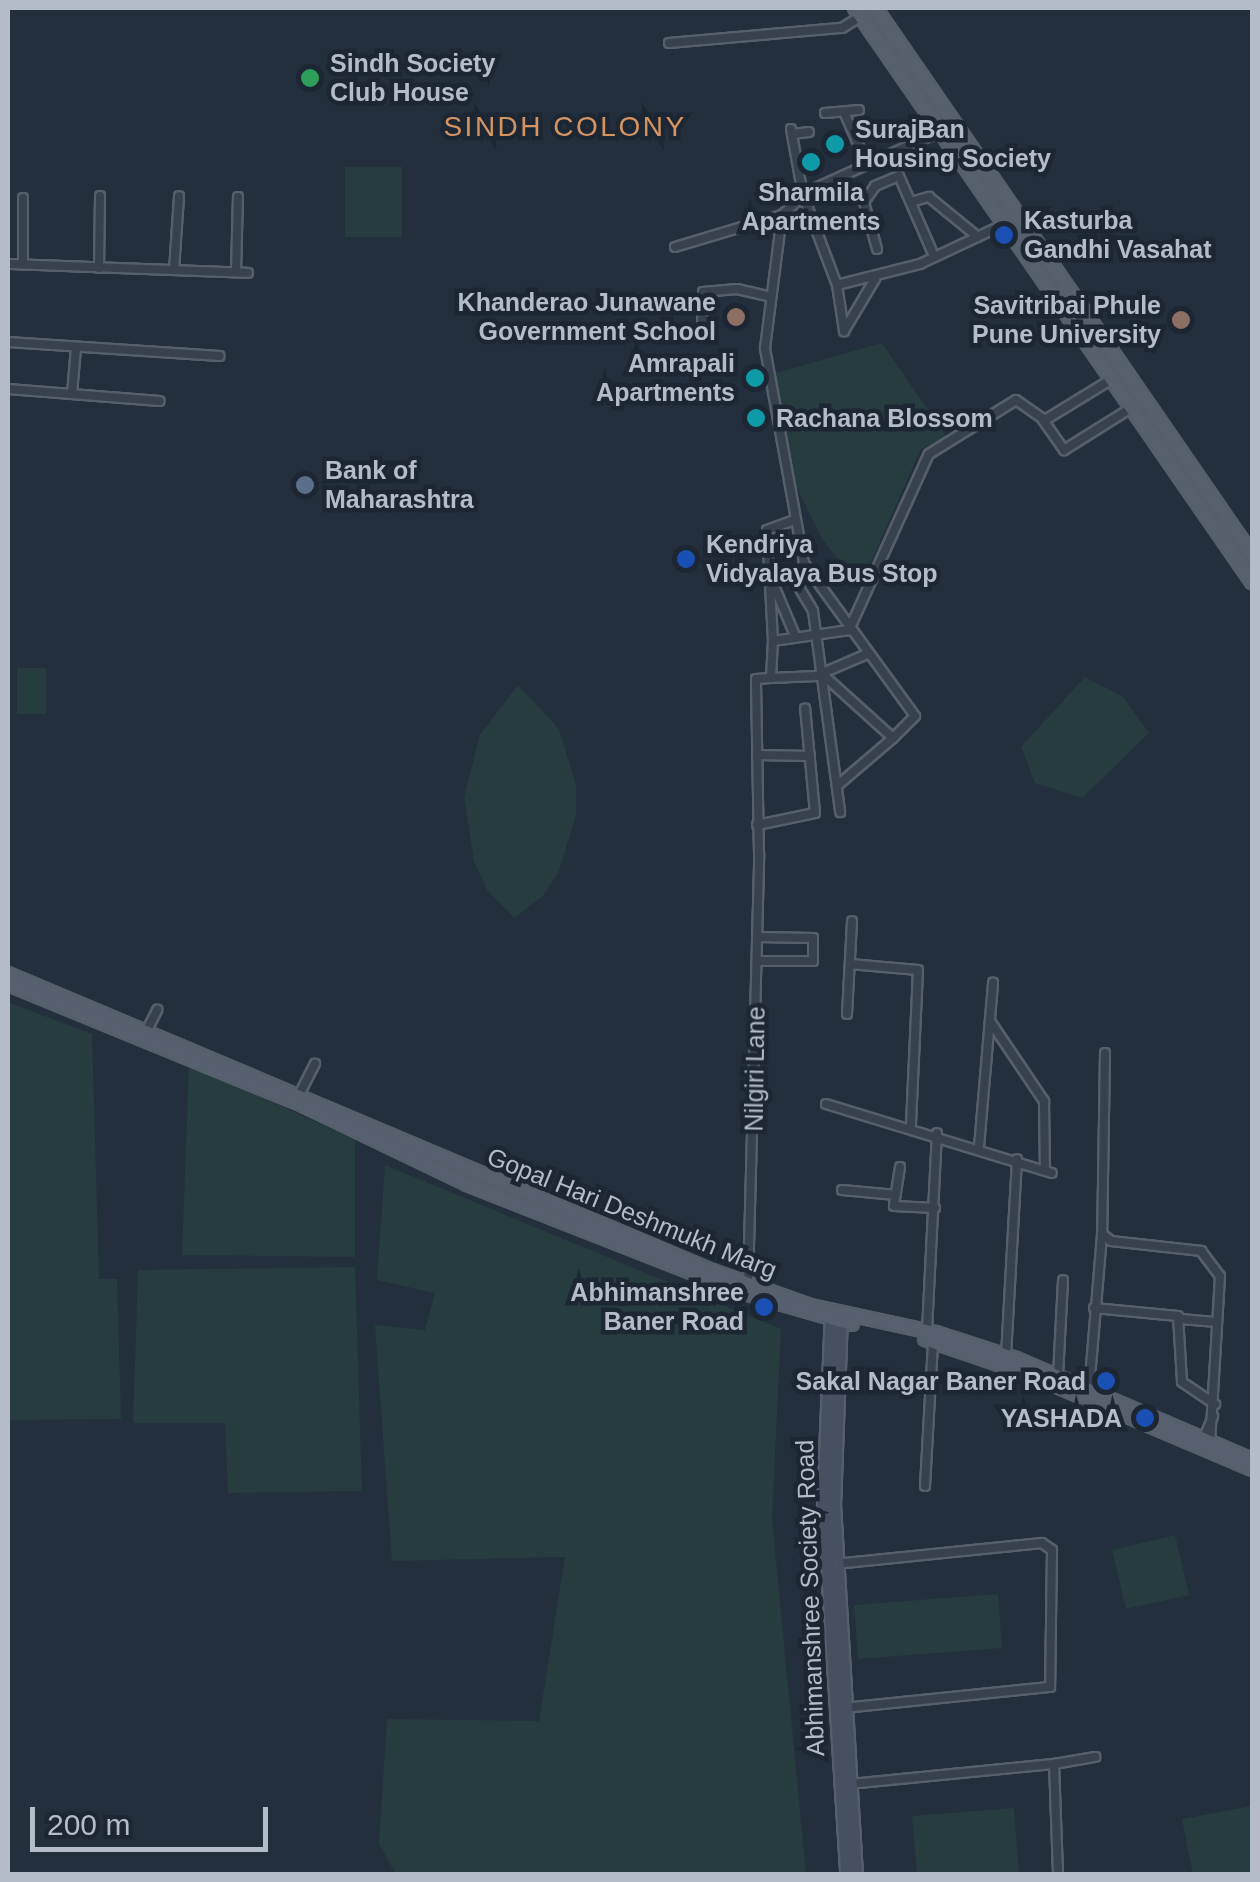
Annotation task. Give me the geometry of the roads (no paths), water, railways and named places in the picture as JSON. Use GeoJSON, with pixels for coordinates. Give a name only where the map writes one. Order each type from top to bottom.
{"type":"FeatureCollection","features":[{"type":"Feature","properties":{"kind":"main road"},"geometry":{"type":"LineString","coordinates":[[875,8],[959,123],[1252,555]]}},
{"type":"Feature","properties":{"kind":"main road"},"geometry":{"type":"LineString","coordinates":[[858,12],[1252,582]]}},
{"type":"Feature","properties":{"kind":"main road","name":"Gopal Hari Deshmukh Marg"},"geometry":{"type":"LineString","coordinates":[[8,974],[300,1093],[488,1186],[836,1316]]}},
{"type":"Feature","properties":{"kind":"main road","name":"Gopal Hari Deshmukh Marg"},"geometry":{"type":"LineString","coordinates":[[8,984],[488,1186],[836,1316],[930,1336],[1058,1376],[1252,1460]]}},
{"type":"Feature","properties":{"kind":"main road","name":"Gopal Hari Deshmukh Marg"},"geometry":{"type":"LineString","coordinates":[[1004,1359],[1252,1469]]}},
{"type":"Feature","properties":{"kind":"street"},"geometry":{"type":"LineString","coordinates":[[668,43],[842,28],[858,12]]}},
{"type":"Feature","properties":{"kind":"street"},"geometry":{"type":"LineString","coordinates":[[825,113],[859,110]]}},
{"type":"Feature","properties":{"kind":"street"},"geometry":{"type":"LineString","coordinates":[[844,112],[867,164]]}},
{"type":"Feature","properties":{"kind":"street"},"geometry":{"type":"LineString","coordinates":[[676,247],[782,215],[803,195],[959,123]]}},
{"type":"Feature","properties":{"kind":"street"},"geometry":{"type":"LineString","coordinates":[[808,132],[791,132],[803,195],[837,285],[844,331],[875,279]]}},
{"type":"Feature","properties":{"kind":"street"},"geometry":{"type":"LineString","coordinates":[[877,249],[864,202],[874,186],[899,176],[934,256]]}},
{"type":"Feature","properties":{"kind":"street"},"geometry":{"type":"LineString","coordinates":[[99,268],[100,196]]}},
{"type":"Feature","properties":{"kind":"street"},"geometry":{"type":"LineString","coordinates":[[174,270],[180,196]]}},
{"type":"Feature","properties":{"kind":"street"},"geometry":{"type":"LineString","coordinates":[[236,272],[238,197]]}},
{"type":"Feature","properties":{"kind":"street"},"geometry":{"type":"LineString","coordinates":[[910,202],[929,197],[978,237]]}},
{"type":"Feature","properties":{"kind":"street"},"geometry":{"type":"LineString","coordinates":[[23,264],[24,198]]}},
{"type":"Feature","properties":{"kind":"street"},"geometry":{"type":"LineString","coordinates":[[782,215],[765,348],[795,520],[808,568],[849,630],[915,716],[838,785]]}},
{"type":"Feature","properties":{"kind":"street"},"geometry":{"type":"LineString","coordinates":[[837,285],[875,279],[1006,224]]}},
{"type":"Feature","properties":{"kind":"street"},"geometry":{"type":"LineString","coordinates":[[8,264],[248,273]]}},
{"type":"Feature","properties":{"kind":"street"},"geometry":{"type":"LineString","coordinates":[[702,325],[703,292],[737,289],[771,297]]}},
{"type":"Feature","properties":{"kind":"street"},"geometry":{"type":"LineString","coordinates":[[8,342],[220,356]]}},
{"type":"Feature","properties":{"kind":"street"},"geometry":{"type":"LineString","coordinates":[[72,394],[76,347]]}},
{"type":"Feature","properties":{"kind":"street"},"geometry":{"type":"LineString","coordinates":[[1043,420],[1112,379]]}},
{"type":"Feature","properties":{"kind":"street"},"geometry":{"type":"LineString","coordinates":[[8,389],[160,401]]}},
{"type":"Feature","properties":{"kind":"street"},"geometry":{"type":"LineString","coordinates":[[849,630],[926,457],[1018,399],[1043,420],[1064,450],[1132,408]]}},
{"type":"Feature","properties":{"kind":"street"},"geometry":{"type":"LineString","coordinates":[[795,520],[766,530],[773,641],[771,678],[819,674],[867,654]]}},
{"type":"Feature","properties":{"kind":"street"},"geometry":{"type":"LineString","coordinates":[[808,568],[796,584],[813,612],[840,812]]}},
{"type":"Feature","properties":{"kind":"street"},"geometry":{"type":"LineString","coordinates":[[767,570],[796,638]]}},
{"type":"Feature","properties":{"kind":"street"},"geometry":{"type":"LineString","coordinates":[[773,641],[849,630]]}},
{"type":"Feature","properties":{"kind":"street"},"geometry":{"type":"LineString","coordinates":[[819,674],[894,738]]}},
{"type":"Feature","properties":{"kind":"street","name":"Nilgiri Lane"},"geometry":{"type":"LineString","coordinates":[[748,1285],[759,854],[756,679],[771,678]]}},
{"type":"Feature","properties":{"kind":"street"},"geometry":{"type":"LineString","coordinates":[[758,825],[815,813],[806,708]]}},
{"type":"Feature","properties":{"kind":"street"},"geometry":{"type":"LineString","coordinates":[[757,755],[810,756]]}},
{"type":"Feature","properties":{"kind":"street"},"geometry":{"type":"LineString","coordinates":[[847,1014],[852,921]]}},
{"type":"Feature","properties":{"kind":"street"},"geometry":{"type":"LineString","coordinates":[[757,938],[813,938],[813,961],[757,960]]}},
{"type":"Feature","properties":{"kind":"street"},"geometry":{"type":"LineString","coordinates":[[850,964],[918,970],[912,1126]]}},
{"type":"Feature","properties":{"kind":"street"},"geometry":{"type":"LineString","coordinates":[[979,1146],[993,983]]}},
{"type":"Feature","properties":{"kind":"street"},"geometry":{"type":"LineString","coordinates":[[146,1032],[156,1010]]}},
{"type":"Feature","properties":{"kind":"street"},"geometry":{"type":"LineString","coordinates":[[826,1104],[937,1133],[1049,1171],[1044,1100],[990,1020]]}},
{"type":"Feature","properties":{"kind":"street"},"geometry":{"type":"LineString","coordinates":[[1089,1390],[1102,1234],[1105,1053]]}},
{"type":"Feature","properties":{"kind":"street"},"geometry":{"type":"LineString","coordinates":[[300,1093],[315,1064]]}},
{"type":"Feature","properties":{"kind":"street"},"geometry":{"type":"LineString","coordinates":[[925,1486],[937,1133]]}},
{"type":"Feature","properties":{"kind":"street"},"geometry":{"type":"LineString","coordinates":[[1004,1359],[1017,1159]]}},
{"type":"Feature","properties":{"kind":"street"},"geometry":{"type":"LineString","coordinates":[[900,1167],[894,1206],[935,1208]]}},
{"type":"Feature","properties":{"kind":"street"},"geometry":{"type":"LineString","coordinates":[[842,1190],[896,1195]]}},
{"type":"Feature","properties":{"kind":"street"},"geometry":{"type":"LineString","coordinates":[[1102,1234],[1110,1241],[1201,1250],[1220,1276],[1214,1416],[1206,1441]]}},
{"type":"Feature","properties":{"kind":"street"},"geometry":{"type":"LineString","coordinates":[[1058,1376],[1063,1280]]}},
{"type":"Feature","properties":{"kind":"street"},"geometry":{"type":"LineString","coordinates":[[1094,1308],[1217,1322]]}},
{"type":"Feature","properties":{"kind":"street","name":"Abhimanshree Society Road"},"geometry":{"type":"LineString","coordinates":[[836,1316],[832,1564],[845,1784],[846,1874]]}},
{"type":"Feature","properties":{"kind":"street"},"geometry":{"type":"LineString","coordinates":[[1181,1319],[1182,1382],[1215,1404]]}},
{"type":"Feature","properties":{"kind":"street"},"geometry":{"type":"LineString","coordinates":[[832,1564],[1042,1542],[1052,1550],[1050,1687],[841,1708]]}},
{"type":"Feature","properties":{"kind":"street"},"geometry":{"type":"LineString","coordinates":[[845,1784],[1054,1764],[1094,1756]]}},
{"type":"Feature","properties":{"kind":"street"},"geometry":{"type":"LineString","coordinates":[[1054,1764],[1058,1874]]}},
{"type":"Feature","properties":{"kind":"street","name":"Abhimanshree Society Road"},"geometry":{"type":"LineString","coordinates":[[845,1784],[856,1874]]}},
{"type":"Feature","properties":{"kind":"place","name":"Sindh Society Club House"},"geometry":{"type":"Point","coordinates":[310,78]}},
{"type":"Feature","properties":{"kind":"place","name":"SurajBan Housing Society"},"geometry":{"type":"Point","coordinates":[835,144]}},
{"type":"Feature","properties":{"kind":"place","name":"Sharmila Apartments"},"geometry":{"type":"Point","coordinates":[811,162]}},
{"type":"Feature","properties":{"kind":"place","name":"Kasturba Gandhi Vasahat"},"geometry":{"type":"Point","coordinates":[1004,235]}},
{"type":"Feature","properties":{"kind":"place","name":"Khanderao Junawane Government School"},"geometry":{"type":"Point","coordinates":[736,317]}},
{"type":"Feature","properties":{"kind":"place","name":"Savitribai Phule Pune University"},"geometry":{"type":"Point","coordinates":[1181,320]}},
{"type":"Feature","properties":{"kind":"place","name":"Amrapali Apartments"},"geometry":{"type":"Point","coordinates":[755,378]}},
{"type":"Feature","properties":{"kind":"place","name":"Rachana Blossom"},"geometry":{"type":"Point","coordinates":[756,418]}},
{"type":"Feature","properties":{"kind":"place","name":"Bank of Maharashtra"},"geometry":{"type":"Point","coordinates":[305,485]}},
{"type":"Feature","properties":{"kind":"place","name":"Kendriya Vidyalaya Bus Stop"},"geometry":{"type":"Point","coordinates":[686,559]}},
{"type":"Feature","properties":{"kind":"place","name":"Abhimanshree Baner Road"},"geometry":{"type":"Point","coordinates":[764,1307]}},
{"type":"Feature","properties":{"kind":"place","name":"Sakal Nagar Baner Road"},"geometry":{"type":"Point","coordinates":[1106,1381]}},
{"type":"Feature","properties":{"kind":"place","name":"YASHADA"},"geometry":{"type":"Point","coordinates":[1145,1418]}},
{"type":"Feature","properties":{"kind":"district","name":"SINDH COLONY"},"geometry":{"type":"Point","coordinates":[565,127]}}]}
